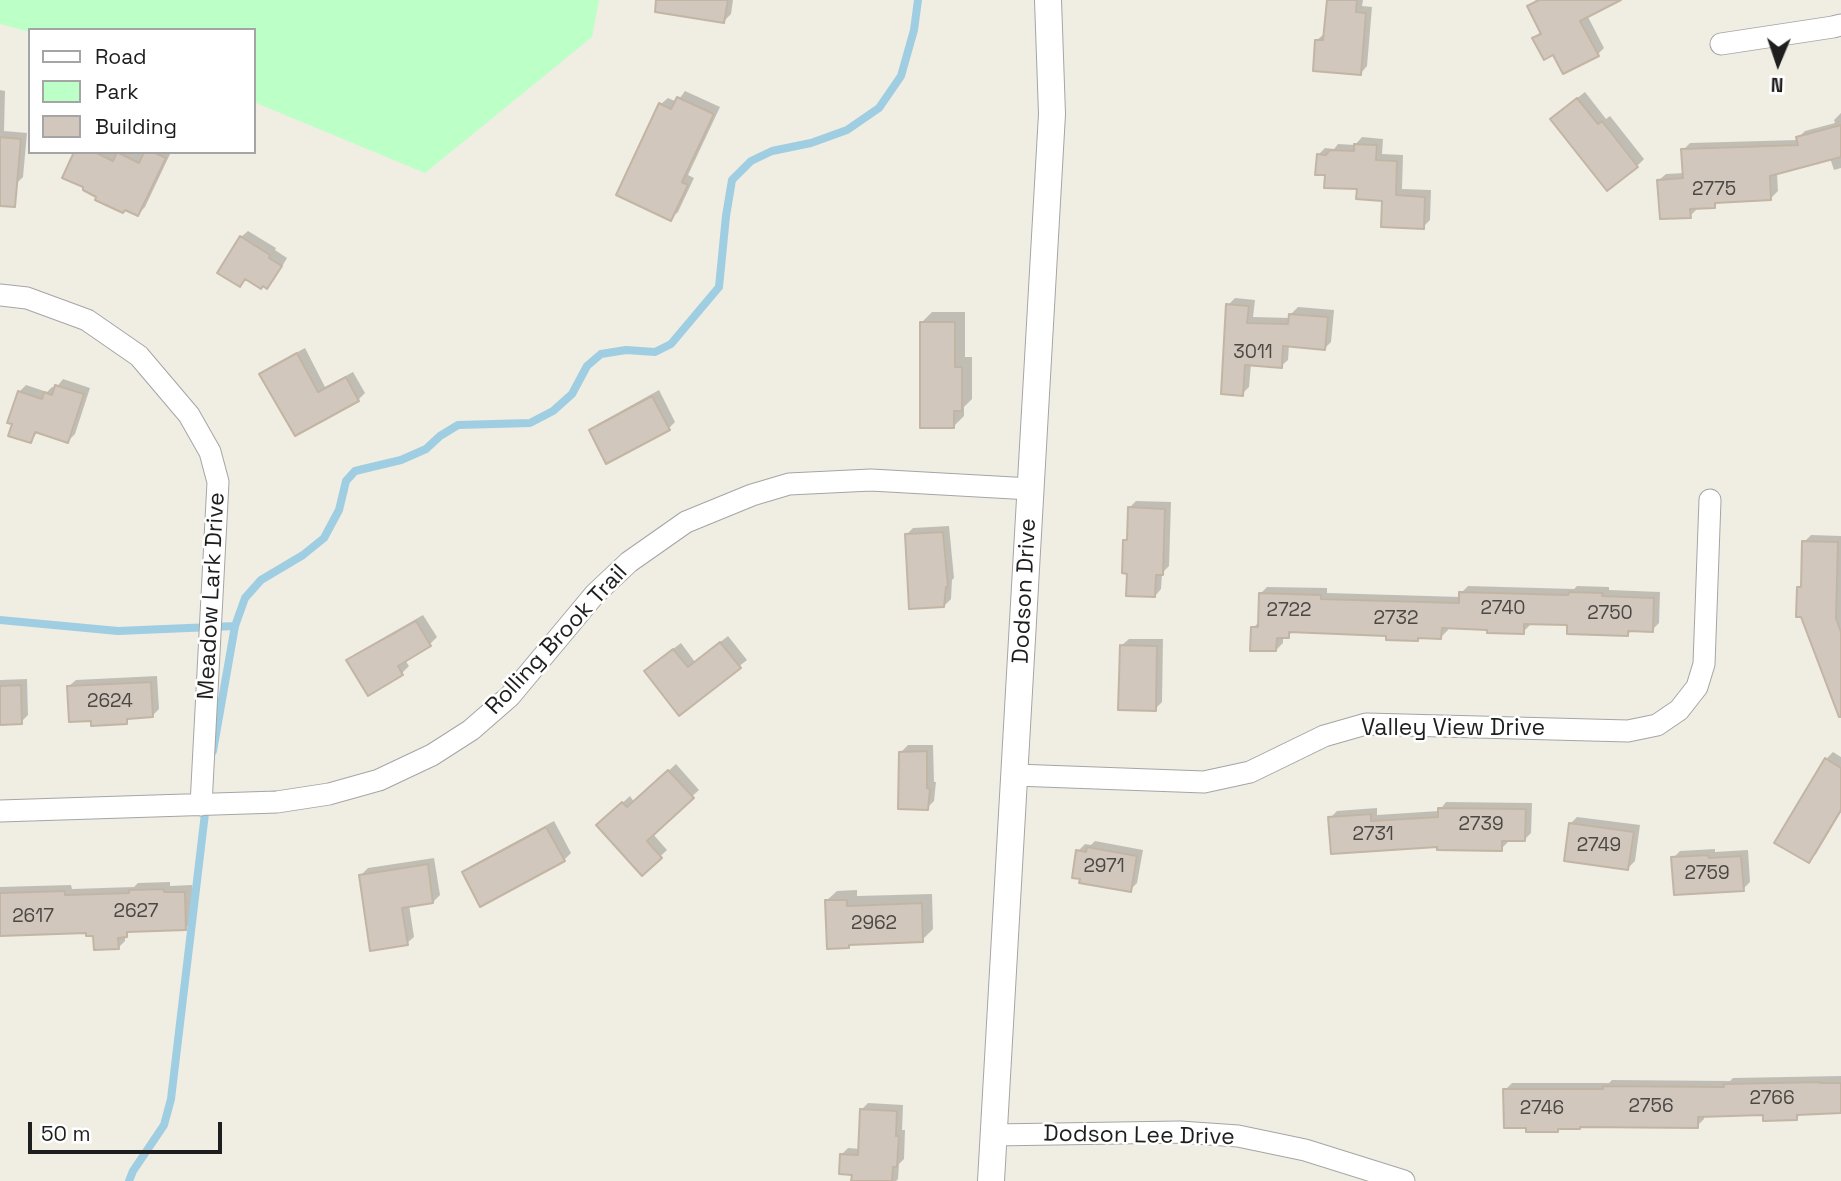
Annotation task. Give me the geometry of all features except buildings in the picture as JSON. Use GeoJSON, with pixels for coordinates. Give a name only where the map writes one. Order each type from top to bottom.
{"type":"FeatureCollection","features":[{"type":"Feature","properties":{"kind":"street","name":"Dodson Drive"},"geometry":{"type":"LineString","coordinates":[[992,1181],[1052,114],[1048,0]]}},
{"type":"Feature","properties":{"kind":"street"},"geometry":{"type":"LineString","coordinates":[[1721,44],[1841,25]]}},
{"type":"Feature","properties":{"kind":"street","name":"Meadow Lark Drive"},"geometry":{"type":"LineString","coordinates":[[0,295],[27,298],[87,320],[139,356],[189,415],[210,452],[218,482],[201,805]]}},
{"type":"Feature","properties":{"kind":"street","name":"Rolling Brook Trail"},"geometry":{"type":"LineString","coordinates":[[0,811],[277,802],[329,794],[379,780],[432,755],[471,730],[510,696],[596,594],[629,562],[686,522],[752,495],[789,484],[871,480],[1031,489]]}},
{"type":"Feature","properties":{"kind":"street","name":"Valley View Drive"},"geometry":{"type":"LineString","coordinates":[[1014,775],[1204,782],[1250,772],[1324,736],[1366,724],[1628,731],[1657,725],[1679,710],[1697,687],[1703,664],[1710,500]]}},
{"type":"Feature","properties":{"kind":"street","name":"Dodson Lee Drive"},"geometry":{"type":"LineString","coordinates":[[994,1135],[1180,1132],[1238,1136],[1305,1150],[1404,1181]]}},
{"type":"Feature","properties":{"kind":"green space"},"geometry":{"type":"Polygon","coordinates":[[[0,0],[599,0],[592,37],[425,173],[256,103],[256,28],[28,28],[28,31],[0,24],[0,0]]]}},
{"type":"Feature","properties":{"kind":"waterway"},"geometry":{"type":"LineString","coordinates":[[213,751],[235,626],[245,598],[261,580],[303,555],[324,538],[339,510],[346,481],[355,471],[401,460],[426,449],[458,425],[530,423],[553,411],[572,394],[587,366],[601,354],[626,350],[655,352],[671,344],[719,287],[732,180],[751,161],[772,151],[811,143],[847,130],[879,108],[901,76],[914,30],[918,0]]}},
{"type":"Feature","properties":{"kind":"waterway"},"geometry":{"type":"LineString","coordinates":[[0,620],[118,631],[235,626]]}},
{"type":"Feature","properties":{"kind":"waterway"},"geometry":{"type":"LineString","coordinates":[[129,1181],[164,1125],[171,1099],[206,805]]}}]}
